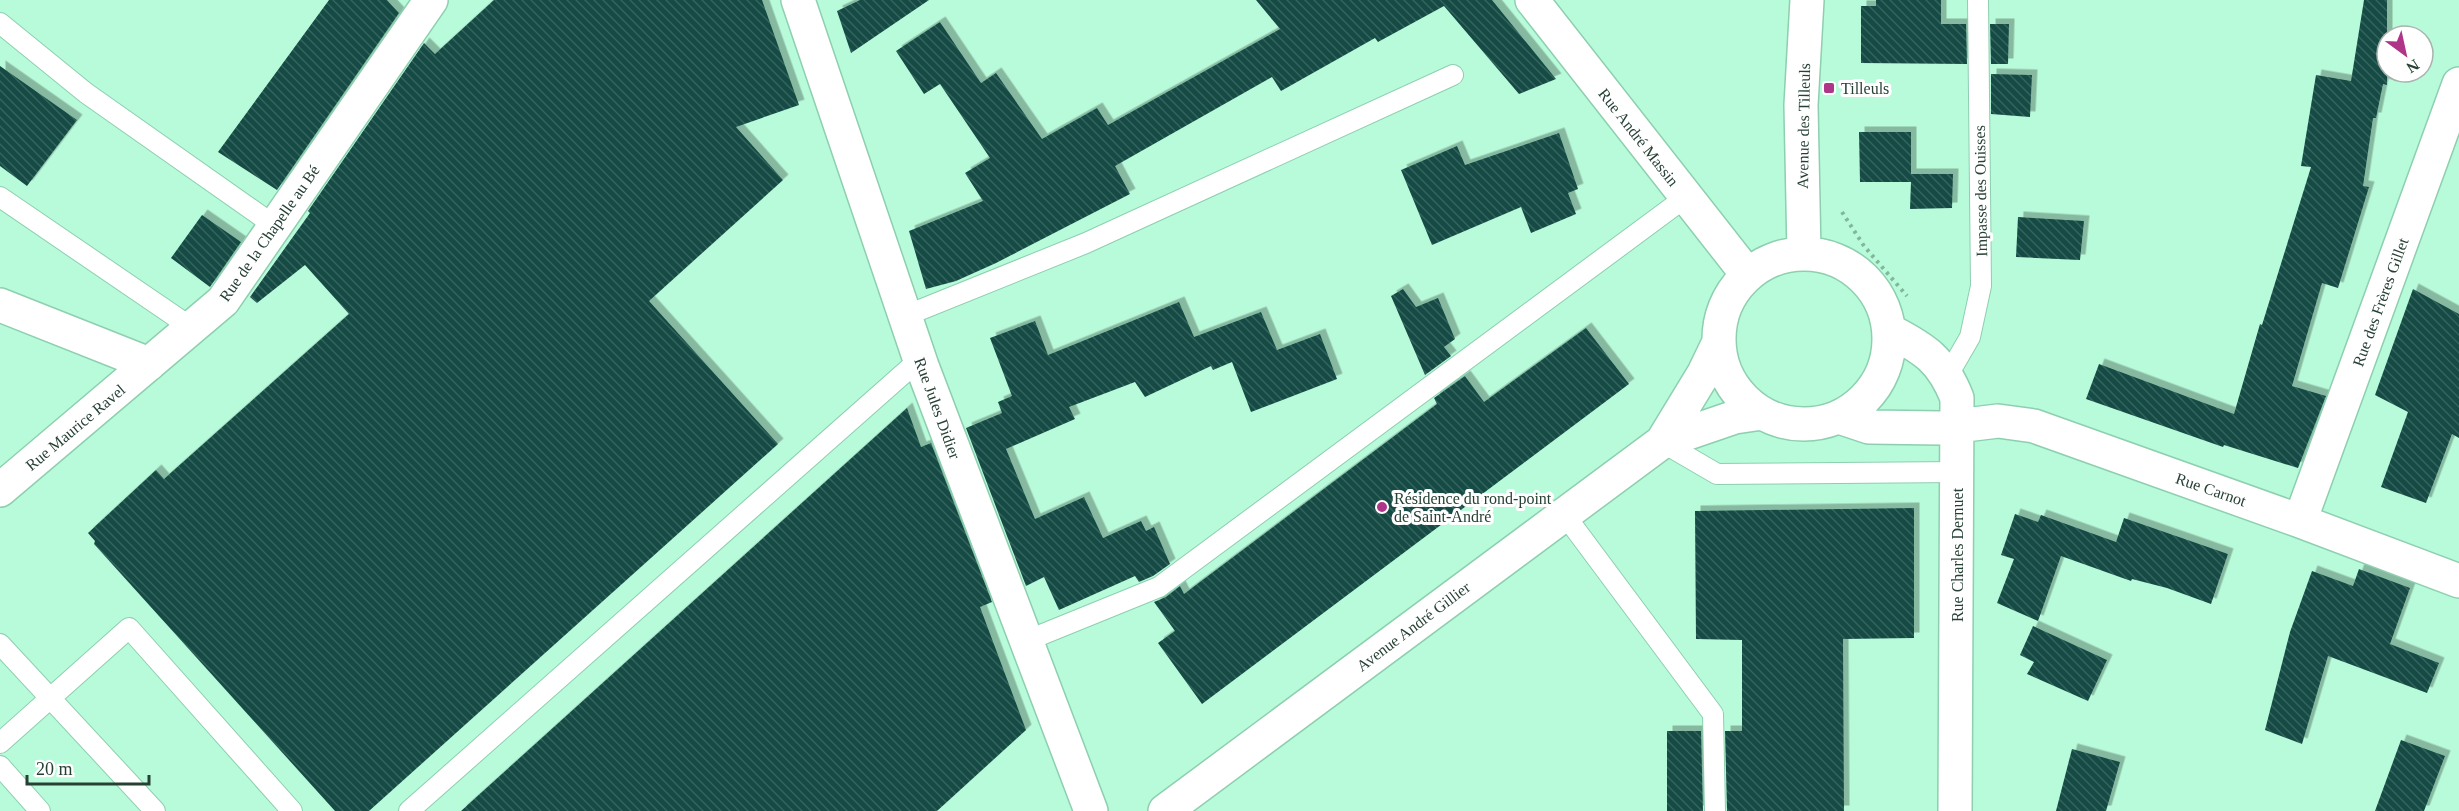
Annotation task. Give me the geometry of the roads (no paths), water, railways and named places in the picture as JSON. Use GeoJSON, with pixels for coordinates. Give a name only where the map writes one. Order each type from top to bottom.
{"type":"FeatureCollection","features":[{"type":"Feature","properties":{"kind":"street","name":"Rue de la Chapelle au Bé"},"geometry":{"type":"LineString","coordinates":[[192,328],[223,301],[431,0]]}},
{"type":"Feature","properties":{"kind":"street","name":"Rue Jules Didier"},"geometry":{"type":"LineString","coordinates":[[798,0],[920,359],[1091,811]]}},
{"type":"Feature","properties":{"kind":"street","name":"Rue André Massin"},"geometry":{"type":"LineString","coordinates":[[1532,0],[1747,274]]}},
{"type":"Feature","properties":{"kind":"street","name":"Avenue des Tilleuls"},"geometry":{"type":"LineString","coordinates":[[1804,253],[1801,105],[1807,0]]}},
{"type":"Feature","properties":{"kind":"street","name":"Rue des Frères Gillet"},"geometry":{"type":"LineString","coordinates":[[2300,521],[2459,84]]}},
{"type":"Feature","properties":{"kind":"street"},"geometry":{"type":"LineString","coordinates":[[1804,253],[1825,255],[1845,263],[1862,275],[1875,291],[1885,310],[1890,331],[1888,352],[1882,373],[1872,391],[1857,406],[1839,417],[1820,423],[1800,424],[1780,421],[1762,413],[1744,400],[1731,384],[1722,365],[1718,344],[1720,318],[1730,294],[1747,274],[1773,258],[1804,253]]}},
{"type":"Feature","properties":{"kind":"street"},"geometry":{"type":"LineString","coordinates":[[0,305],[149,364]]}},
{"type":"Feature","properties":{"kind":"street","name":"Rue Maurice Ravel"},"geometry":{"type":"LineString","coordinates":[[0,490],[192,328]]}},
{"type":"Feature","properties":{"kind":"street","name":"Rue Charles Dernuet"},"geometry":{"type":"LineString","coordinates":[[1890,331],[1916,344],[1933,358],[1948,375],[1957,398],[1955,811]]}},
{"type":"Feature","properties":{"kind":"street","name":"Avenue André Gillier"},"geometry":{"type":"LineString","coordinates":[[1662,442],[1704,373],[1718,344]]}},
{"type":"Feature","properties":{"kind":"street","name":"Avenue André Gillier"},"geometry":{"type":"LineString","coordinates":[[1165,811],[1662,442],[1735,417],[1762,413]]}},
{"type":"Feature","properties":{"kind":"street","name":"Rue Carnot"},"geometry":{"type":"LineString","coordinates":[[1839,417],[1869,428],[1941,428],[1998,421],[2034,426],[2300,521],[2459,581]]}},
{"type":"Feature","properties":{"kind":"lane","name":"Impasse des Ouisses"},"geometry":{"type":"LineString","coordinates":[[1948,375],[1971,337],[1981,286],[1978,0]]}},
{"type":"Feature","properties":{"kind":"lane"},"geometry":{"type":"LineString","coordinates":[[0,23],[86,93],[275,226]]}},
{"type":"Feature","properties":{"kind":"lane"},"geometry":{"type":"LineString","coordinates":[[905,316],[1086,243],[1453,75]]}},
{"type":"Feature","properties":{"kind":"lane"},"geometry":{"type":"LineString","coordinates":[[0,197],[192,328]]}},
{"type":"Feature","properties":{"kind":"lane"},"geometry":{"type":"LineString","coordinates":[[1026,641],[1159,587],[1686,197]]}},
{"type":"Feature","properties":{"kind":"lane"},"geometry":{"type":"LineString","coordinates":[[409,811],[920,359]]}},
{"type":"Feature","properties":{"kind":"lane"},"geometry":{"type":"LineString","coordinates":[[1662,442],[1717,474],[1958,472]]}},
{"type":"Feature","properties":{"kind":"lane"},"geometry":{"type":"LineString","coordinates":[[1564,514],[1713,714],[1715,811]]}},
{"type":"Feature","properties":{"kind":"lane"},"geometry":{"type":"LineString","coordinates":[[0,743],[129,628],[292,811]]}},
{"type":"Feature","properties":{"kind":"lane"},"geometry":{"type":"LineString","coordinates":[[0,644],[155,811]]}},
{"type":"Feature","properties":{"kind":"lane"},"geometry":{"type":"LineString","coordinates":[[0,766],[40,811]]}},
{"type":"Feature","properties":{"kind":"place","name":"Tilleuls"},"geometry":{"type":"Point","coordinates":[1829,88]}},
{"type":"Feature","properties":{"kind":"place","name":"Résidence du rond-point de Saint-André"},"geometry":{"type":"Point","coordinates":[1382,507]}}]}
